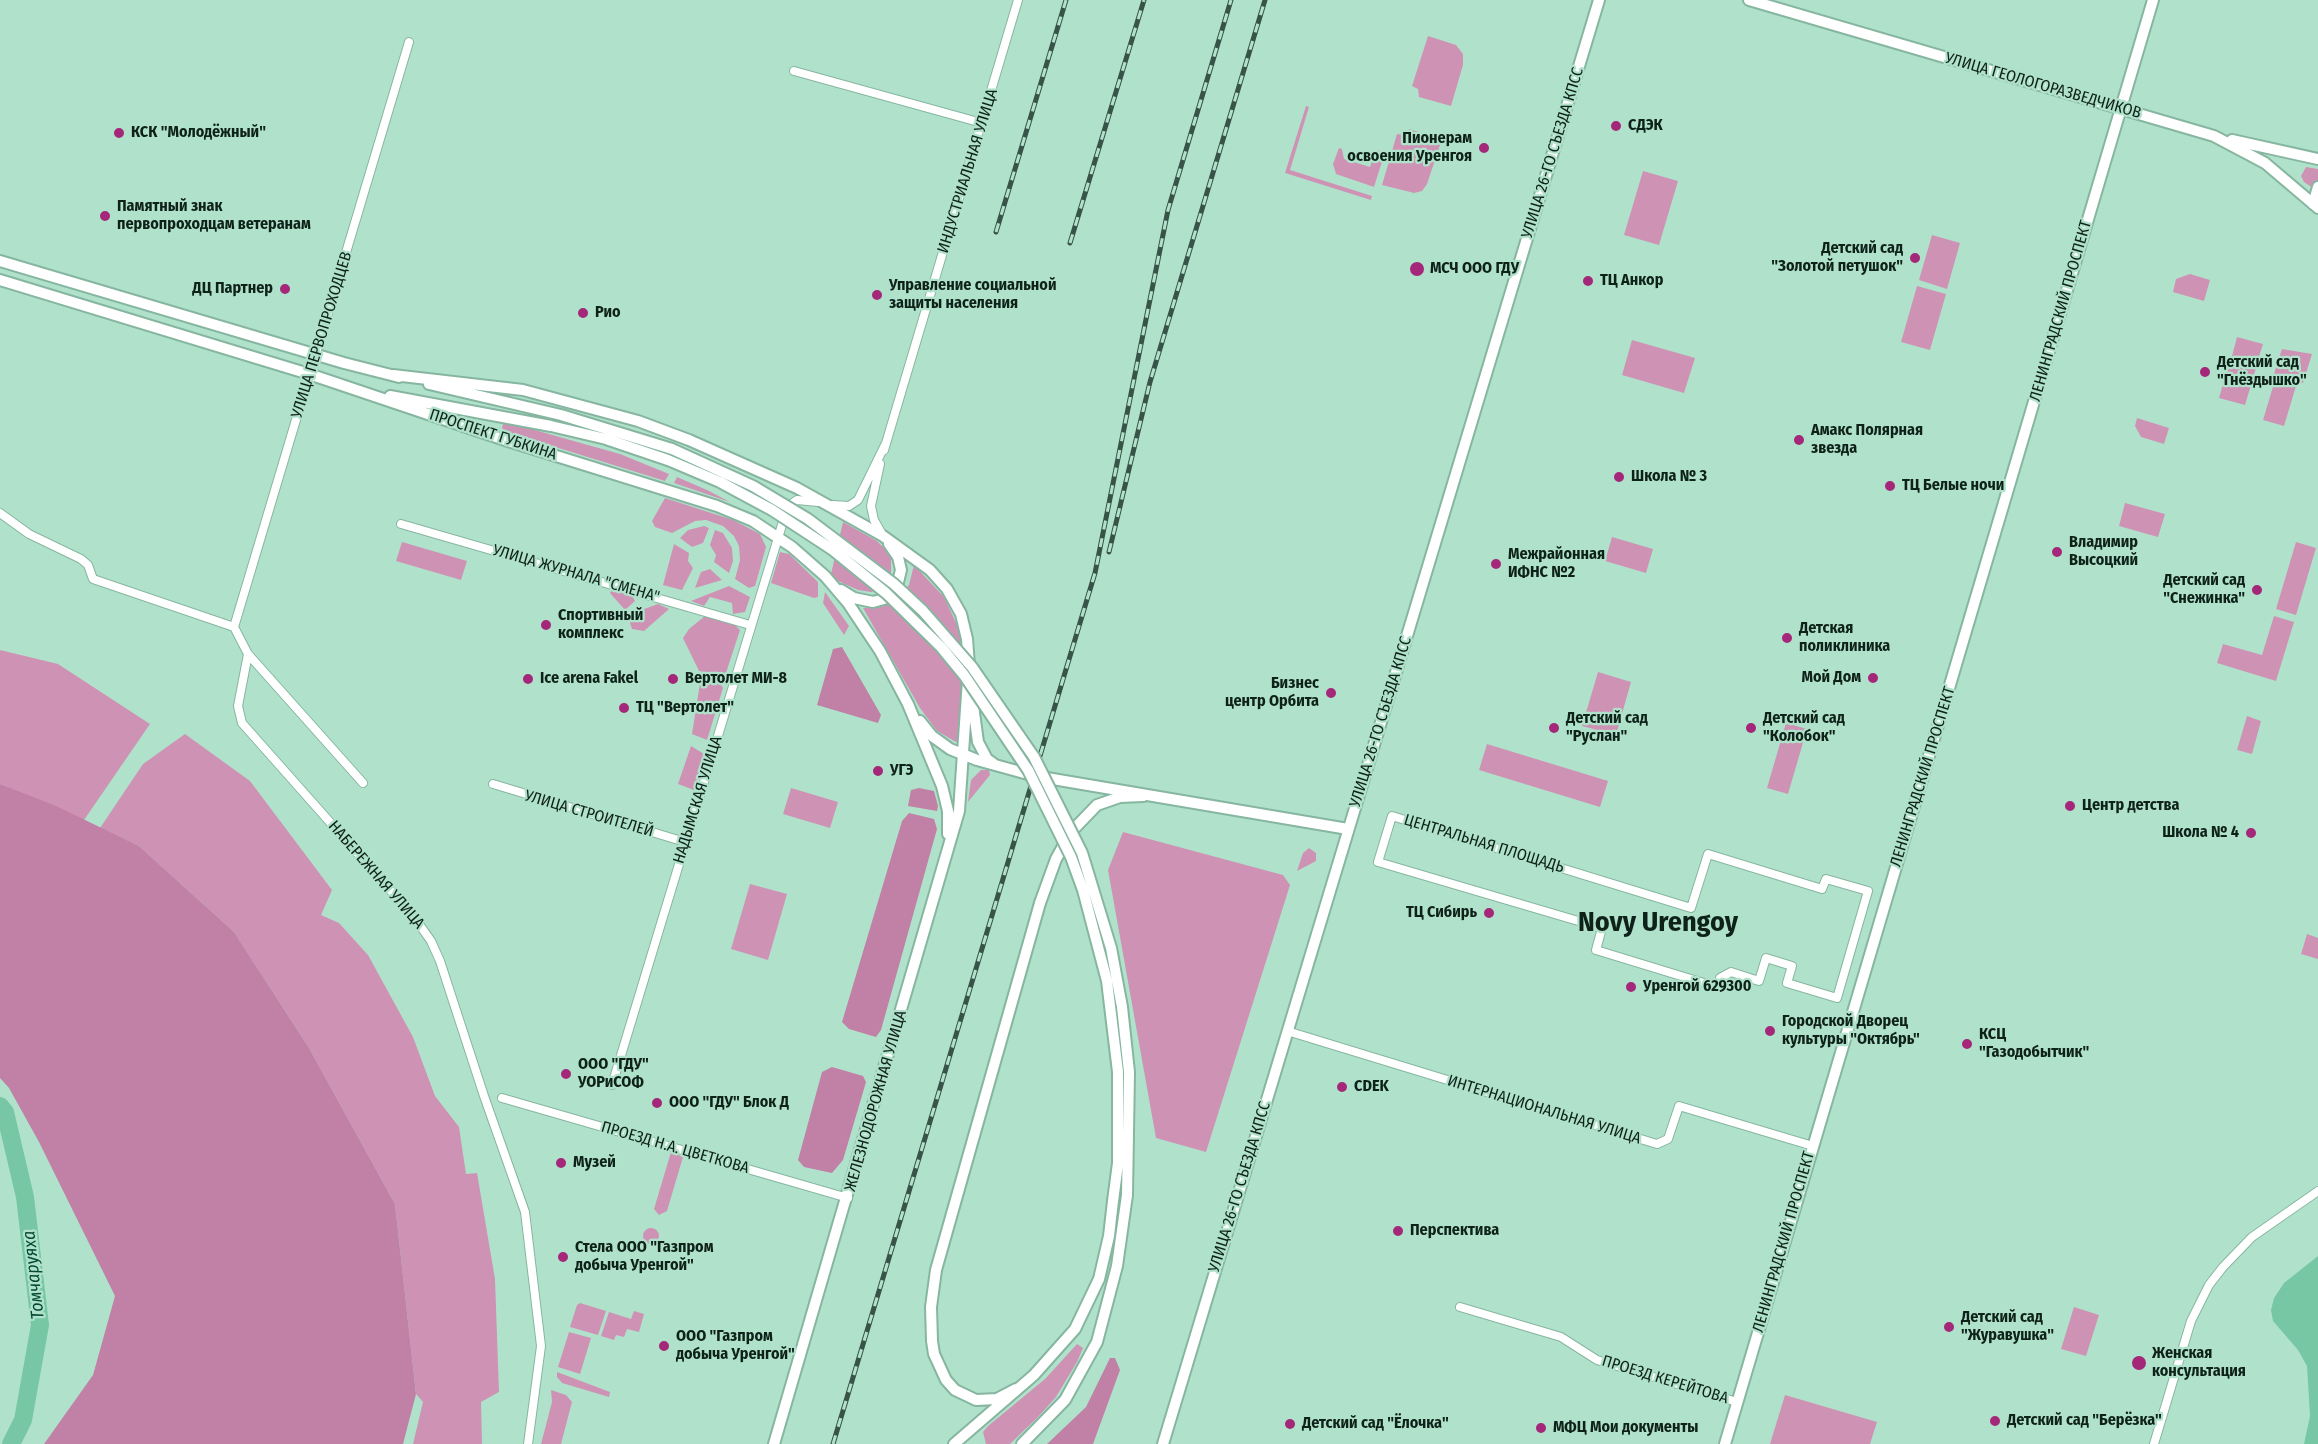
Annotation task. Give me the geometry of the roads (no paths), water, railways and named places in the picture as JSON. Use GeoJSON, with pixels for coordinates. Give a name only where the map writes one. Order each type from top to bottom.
{"type":"FeatureCollection","features":[{"type":"Feature","properties":{"kind":"main road","name":"УЛИЦА 26-ГО СЪЕЗДА КПСС"},"geometry":{"type":"LineString","coordinates":[[1164,1444],[1599,0]]}},
{"type":"Feature","properties":{"kind":"main road","name":"УЛИЦА ГЕОЛОГОРАЗВЕДЧИКОВ"},"geometry":{"type":"LineString","coordinates":[[1749,0],[2214,136],[2265,163],[2315,206]]}},
{"type":"Feature","properties":{"kind":"main road","name":"ЛЕНИНГРАДСКИЙ ПРОСПЕКТ"},"geometry":{"type":"LineString","coordinates":[[1725,1444],[2153,0]]}},
{"type":"Feature","properties":{"kind":"main road"},"geometry":{"type":"LineString","coordinates":[[2214,136],[2318,159]]}},
{"type":"Feature","properties":{"kind":"main road"},"geometry":{"type":"LineString","coordinates":[[2315,206],[2318,187]]}},
{"type":"Feature","properties":{"kind":"main road","name":"ПРОСПЕКТ ГУБКИНА"},"geometry":{"type":"LineString","coordinates":[[0,261],[315,355],[561,415],[670,454]]}},
{"type":"Feature","properties":{"kind":"main road","name":"ПРОСПЕКТ ГУБКИНА"},"geometry":{"type":"LineString","coordinates":[[0,280],[309,374],[508,441],[717,506],[777,536],[833,585],[871,637],[908,704]]}},
{"type":"Feature","properties":{"kind":"main road","name":"ПРОСПЕКТ ГУБКИНА"},"geometry":{"type":"LineString","coordinates":[[393,375],[510,387],[597,409],[689,440],[797,488],[883,536],[921,563],[947,589],[961,614],[967,639],[969,665],[963,755]]}},
{"type":"Feature","properties":{"kind":"main road"},"geometry":{"type":"LineString","coordinates":[[346,386],[551,426],[670,454],[735,477],[788,507],[838,540],[894,584],[942,632],[972,667],[1034,757],[1082,853],[1104,919],[1118,979],[1129,1072],[1127,1195],[1117,1266],[1096,1342],[1065,1400],[1022,1444]]}},
{"type":"Feature","properties":{"kind":"main road"},"geometry":{"type":"LineString","coordinates":[[670,454],[772,510],[832,550],[877,585],[915,620],[964,675],[1023,762],[1055,824],[1083,890],[1107,981],[1118,1082],[1118,1163],[1104,1259],[1085,1312],[1054,1353],[954,1444]]}},
{"type":"Feature","properties":{"kind":"main road"},"geometry":{"type":"LineString","coordinates":[[833,585],[862,600],[884,599],[891,593],[900,578],[900,562],[883,536]]}},
{"type":"Feature","properties":{"kind":"main road"},"geometry":{"type":"LineString","coordinates":[[969,665],[978,742],[987,759],[995,765]]}},
{"type":"Feature","properties":{"kind":"main road"},"geometry":{"type":"LineString","coordinates":[[908,704],[932,736],[963,755],[995,765],[1061,782],[1348,829]]}},
{"type":"Feature","properties":{"kind":"main road"},"geometry":{"type":"LineString","coordinates":[[908,704],[946,800],[947,855]]}},
{"type":"Feature","properties":{"kind":"main road","name":"ЖЕЛЕЗНОДОРОЖНАЯ УЛИЦА"},"geometry":{"type":"LineString","coordinates":[[774,1444],[947,855],[961,800],[963,755]]}},
{"type":"Feature","properties":{"kind":"main road"},"geometry":{"type":"LineString","coordinates":[[1016,1389],[997,1399],[976,1400],[960,1393],[946,1380],[937,1362],[932,1341],[931,1307],[936,1270],[1040,903],[1056,860],[1071,832],[1097,805],[1120,797],[1143,796]]}},
{"type":"Feature","properties":{"kind":"street","name":"ИНДУСТРИАЛЬНАЯ УЛИЦА"},"geometry":{"type":"LineString","coordinates":[[883,536],[874,520],[872,500],[885,445],[1018,0]]}},
{"type":"Feature","properties":{"kind":"street","name":"УЛИЦА ПЕРВОПРОХОДЦЕВ"},"geometry":{"type":"LineString","coordinates":[[234,627],[409,42]]}},
{"type":"Feature","properties":{"kind":"street"},"geometry":{"type":"LineString","coordinates":[[794,71],[982,123]]}},
{"type":"Feature","properties":{"kind":"street","name":"ИНДУСТРИАЛЬНАЯ УЛИЦА"},"geometry":{"type":"LineString","coordinates":[[777,536],[787,509],[794,502],[802,500],[849,506],[858,500],[885,445]]}},
{"type":"Feature","properties":{"kind":"street"},"geometry":{"type":"LineString","coordinates":[[0,513],[29,534],[81,559],[88,565],[93,579],[234,627],[248,654],[363,783]]}},
{"type":"Feature","properties":{"kind":"street","name":"УЛИЦА ЖУРНАЛА \"СМЕНА\""},"geometry":{"type":"LineString","coordinates":[[401,524],[750,625]]}},
{"type":"Feature","properties":{"kind":"street","name":"НАДЫМСКАЯ УЛИЦА"},"geometry":{"type":"LineString","coordinates":[[612,1085],[777,536]]}},
{"type":"Feature","properties":{"kind":"street","name":"НАБЕРЕЖНАЯ УЛИЦА"},"geometry":{"type":"LineString","coordinates":[[248,654],[238,706],[242,723],[414,917],[431,941],[440,961],[474,1065],[516,1181],[532,1250],[541,1346],[528,1444]]}},
{"type":"Feature","properties":{"kind":"street","name":"УЛИЦА СТРОИТЕЛЕЙ"},"geometry":{"type":"LineString","coordinates":[[493,784],[685,842]]}},
{"type":"Feature","properties":{"kind":"street","name":"ЦЕНТРАЛЬНАЯ ПЛОЩАДЬ"},"geometry":{"type":"LineString","coordinates":[[1392,816],[1691,908],[1708,854],[1822,889],[1826,879],[1868,891],[1837,998],[1787,983],[1792,966],[1766,958],[1759,981],[1731,972],[1720,978],[1717,987],[1596,950],[1602,928],[1377,862],[1392,816]]}},
{"type":"Feature","properties":{"kind":"street","name":"ИНТЕРНАЦИОНАЛЬНАЯ УЛИЦА"},"geometry":{"type":"LineString","coordinates":[[1287,1031],[1657,1144],[1668,1139],[1679,1106],[1812,1146]]}},
{"type":"Feature","properties":{"kind":"street","name":"ПРОЕЗД Н.А. ЦВЕТКОВА"},"geometry":{"type":"LineString","coordinates":[[502,1098],[848,1198]]}},
{"type":"Feature","properties":{"kind":"street"},"geometry":{"type":"LineString","coordinates":[[2154,1444],[2191,1321],[2209,1285],[2223,1266],[2252,1238],[2318,1191]]}},
{"type":"Feature","properties":{"kind":"street","name":"ПРОЕЗД КЕРЕЙТОВА"},"geometry":{"type":"LineString","coordinates":[[1460,1306],[1561,1337],[1597,1360],[1737,1402]]}},
{"type":"Feature","properties":{"kind":"waterway","name":"Томчаруяха"},"geometry":{"type":"LineString","coordinates":[[0,1106],[5,1112],[25,1197],[40,1325],[23,1420],[11,1444]]}},
{"type":"Feature","properties":{"kind":"railway"},"geometry":{"type":"LineString","coordinates":[[996,232],[1066,0]]}},
{"type":"Feature","properties":{"kind":"railway"},"geometry":{"type":"LineString","coordinates":[[1070,243],[1144,0]]}},
{"type":"Feature","properties":{"kind":"railway"},"geometry":{"type":"LineString","coordinates":[[833,1444],[1095,573],[1168,210],[1231,0]]}},
{"type":"Feature","properties":{"kind":"railway"},"geometry":{"type":"LineString","coordinates":[[1109,552],[1150,382],[1265,0]]}},
{"type":"Feature","properties":{"kind":"place","name":"СДЭК"},"geometry":{"type":"Point","coordinates":[1616,126]}},
{"type":"Feature","properties":{"kind":"place","name":"КСК \"Молодёжный\""},"geometry":{"type":"Point","coordinates":[119,133]}},
{"type":"Feature","properties":{"kind":"place","name":"Пионерам освоения Уренгоя"},"geometry":{"type":"Point","coordinates":[1484,148]}},
{"type":"Feature","properties":{"kind":"place","name":"Памятный знак первопроходцам ветеранам"},"geometry":{"type":"Point","coordinates":[105,216]}},
{"type":"Feature","properties":{"kind":"place","name":"Детский сад \"Золотой петушок\""},"geometry":{"type":"Point","coordinates":[1915,258]}},
{"type":"Feature","properties":{"kind":"place","name":"МСЧ ООО ГДУ"},"geometry":{"type":"Point","coordinates":[1417,269]}},
{"type":"Feature","properties":{"kind":"place","name":"ТЦ Анкор"},"geometry":{"type":"Point","coordinates":[1588,281]}},
{"type":"Feature","properties":{"kind":"place","name":"ДЦ Партнер"},"geometry":{"type":"Point","coordinates":[285,289]}},
{"type":"Feature","properties":{"kind":"place","name":"Управление социальной защиты населения"},"geometry":{"type":"Point","coordinates":[877,295]}},
{"type":"Feature","properties":{"kind":"place","name":"Рио"},"geometry":{"type":"Point","coordinates":[583,313]}},
{"type":"Feature","properties":{"kind":"place","name":"Детский сад \"Гнёздышко\""},"geometry":{"type":"Point","coordinates":[2205,372]}},
{"type":"Feature","properties":{"kind":"place","name":"Амакс Полярная звезда"},"geometry":{"type":"Point","coordinates":[1799,440]}},
{"type":"Feature","properties":{"kind":"place","name":"Школа № 3"},"geometry":{"type":"Point","coordinates":[1619,477]}},
{"type":"Feature","properties":{"kind":"place","name":"ТЦ Белые ночи"},"geometry":{"type":"Point","coordinates":[1890,486]}},
{"type":"Feature","properties":{"kind":"place","name":"Владимир Высоцкий"},"geometry":{"type":"Point","coordinates":[2057,552]}},
{"type":"Feature","properties":{"kind":"place","name":"Межрайонная ИФНС №2"},"geometry":{"type":"Point","coordinates":[1496,564]}},
{"type":"Feature","properties":{"kind":"place","name":"Детский сад \"Снежинка\""},"geometry":{"type":"Point","coordinates":[2257,590]}},
{"type":"Feature","properties":{"kind":"place","name":"Спортивный комплекс"},"geometry":{"type":"Point","coordinates":[546,625]}},
{"type":"Feature","properties":{"kind":"place","name":"Детская поликлиника"},"geometry":{"type":"Point","coordinates":[1787,638]}},
{"type":"Feature","properties":{"kind":"place","name":"Мой Дом"},"geometry":{"type":"Point","coordinates":[1873,678]}},
{"type":"Feature","properties":{"kind":"place","name":"Ice arena Fakel"},"geometry":{"type":"Point","coordinates":[528,679]}},
{"type":"Feature","properties":{"kind":"place","name":"Вертолет МИ-8"},"geometry":{"type":"Point","coordinates":[673,679]}},
{"type":"Feature","properties":{"kind":"place","name":"Бизнес центр Орбита"},"geometry":{"type":"Point","coordinates":[1331,693]}},
{"type":"Feature","properties":{"kind":"place","name":"ТЦ \"Вертолет\""},"geometry":{"type":"Point","coordinates":[624,708]}},
{"type":"Feature","properties":{"kind":"place","name":"Детский сад \"Руслан\""},"geometry":{"type":"Point","coordinates":[1554,728]}},
{"type":"Feature","properties":{"kind":"place","name":"Детский сад \"Колобок\""},"geometry":{"type":"Point","coordinates":[1751,728]}},
{"type":"Feature","properties":{"kind":"place","name":"УГЭ"},"geometry":{"type":"Point","coordinates":[878,771]}},
{"type":"Feature","properties":{"kind":"place","name":"Центр детства"},"geometry":{"type":"Point","coordinates":[2070,806]}},
{"type":"Feature","properties":{"kind":"place","name":"Школа № 4"},"geometry":{"type":"Point","coordinates":[2251,833]}},
{"type":"Feature","properties":{"kind":"place","name":"ТЦ Сибирь"},"geometry":{"type":"Point","coordinates":[1489,913]}},
{"type":"Feature","properties":{"kind":"place","name":"Уренгой 629300"},"geometry":{"type":"Point","coordinates":[1631,987]}},
{"type":"Feature","properties":{"kind":"place","name":"Городской Дворец культуры \"Октябрь\""},"geometry":{"type":"Point","coordinates":[1770,1031]}},
{"type":"Feature","properties":{"kind":"place","name":"КСЦ \"Газодобытчик\""},"geometry":{"type":"Point","coordinates":[1967,1044]}},
{"type":"Feature","properties":{"kind":"place","name":"ООО \"ГДУ\" УОРиСОФ"},"geometry":{"type":"Point","coordinates":[566,1074]}},
{"type":"Feature","properties":{"kind":"place","name":"CDEK"},"geometry":{"type":"Point","coordinates":[1342,1087]}},
{"type":"Feature","properties":{"kind":"place","name":"ООО \"ГДУ\" Блок Д"},"geometry":{"type":"Point","coordinates":[657,1103]}},
{"type":"Feature","properties":{"kind":"place","name":"Музей"},"geometry":{"type":"Point","coordinates":[561,1163]}},
{"type":"Feature","properties":{"kind":"place","name":"Перспектива"},"geometry":{"type":"Point","coordinates":[1398,1231]}},
{"type":"Feature","properties":{"kind":"place","name":"Стела ООО \"Газпром добыча Уренгой\""},"geometry":{"type":"Point","coordinates":[563,1257]}},
{"type":"Feature","properties":{"kind":"place","name":"Детский сад \"Журавушка\""},"geometry":{"type":"Point","coordinates":[1949,1327]}},
{"type":"Feature","properties":{"kind":"place","name":"ООО \"Газпром добыча Уренгой\""},"geometry":{"type":"Point","coordinates":[664,1346]}},
{"type":"Feature","properties":{"kind":"place","name":"Женская консультация"},"geometry":{"type":"Point","coordinates":[2139,1363]}},
{"type":"Feature","properties":{"kind":"place","name":"Детский сад \"Берёзка\""},"geometry":{"type":"Point","coordinates":[1995,1421]}},
{"type":"Feature","properties":{"kind":"place","name":"Детский сад \"Ёлочка\""},"geometry":{"type":"Point","coordinates":[1290,1424]}},
{"type":"Feature","properties":{"kind":"place","name":"МФЦ Мои документы"},"geometry":{"type":"Point","coordinates":[1541,1428]}},
{"type":"Feature","properties":{"kind":"district","name":"Novy Urengoy"},"geometry":{"type":"Point","coordinates":[1658,923]}}]}
